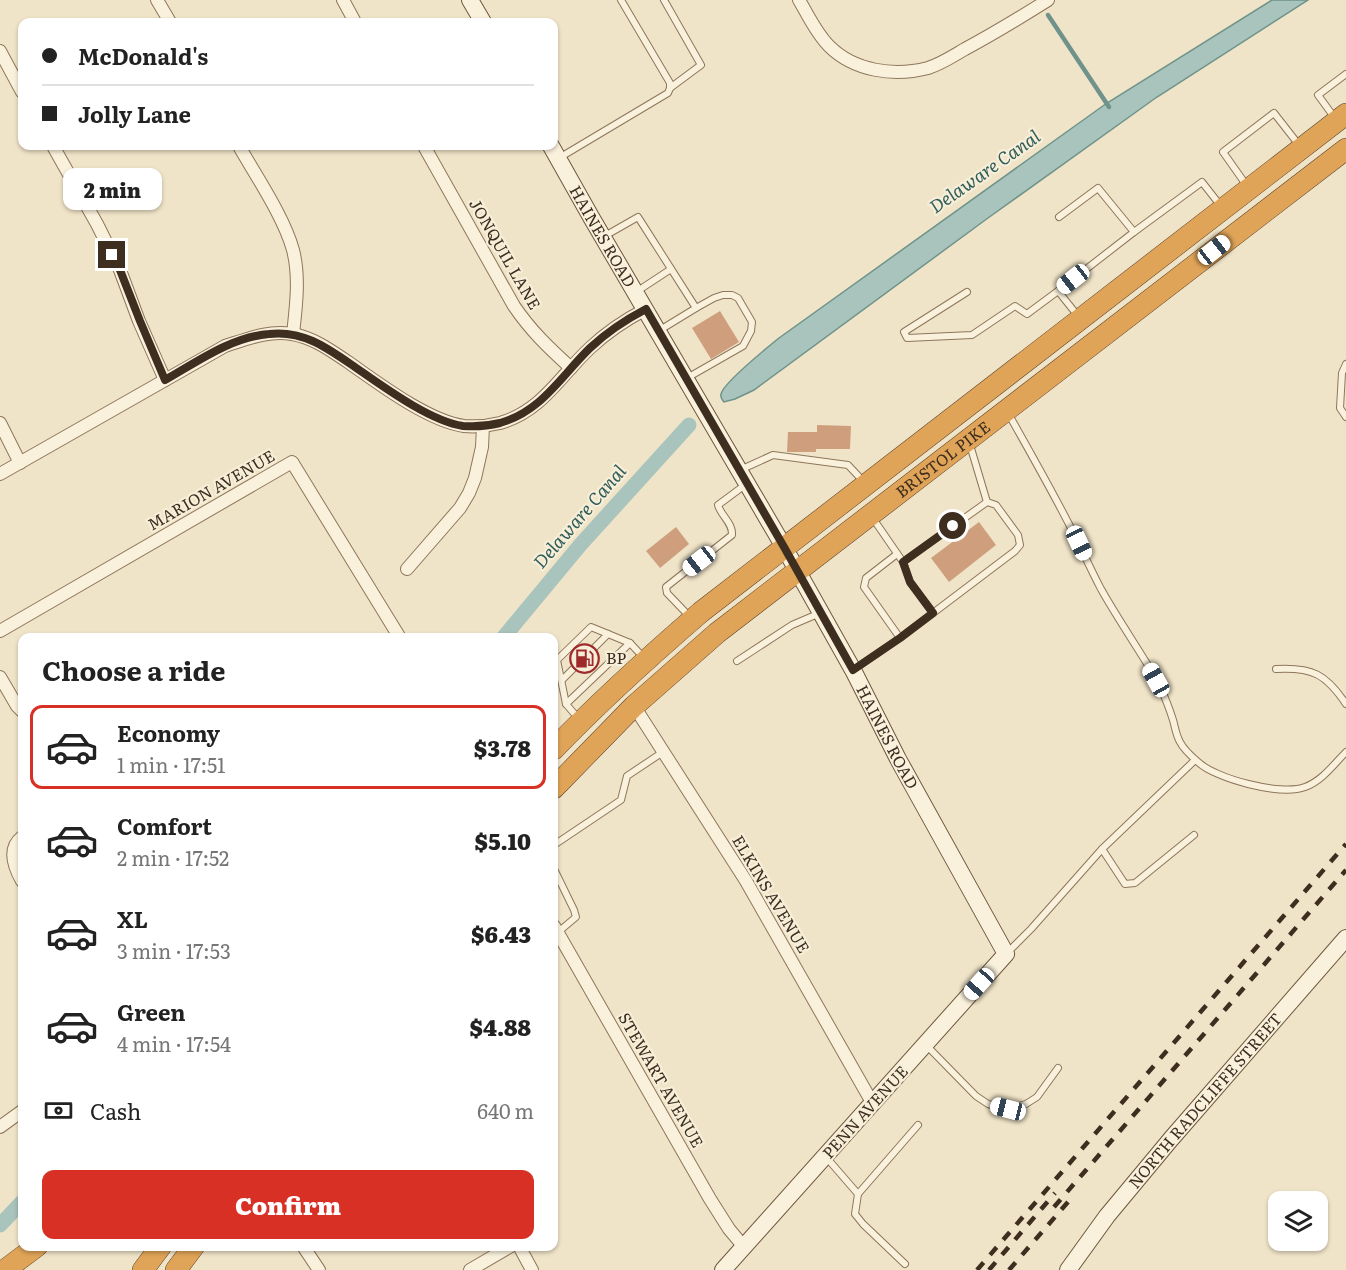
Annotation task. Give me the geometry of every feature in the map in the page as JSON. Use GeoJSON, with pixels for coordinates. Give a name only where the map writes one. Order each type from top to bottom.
{"type":"FeatureCollection","features":[{"type":"Feature","properties":{"kind":"highway","name":"BRISTOL PIKE"},"geometry":{"type":"LineString","coordinates":[[558,745],[692,619],[1341,118]]}},
{"type":"Feature","properties":{"kind":"highway","name":"BRISTOL PIKE"},"geometry":{"type":"LineString","coordinates":[[558,784],[634,706],[717,633],[1346,148]]}},
{"type":"Feature","properties":{"kind":"highway"},"geometry":{"type":"LineString","coordinates":[[5,1270],[30,1251]]}},
{"type":"Feature","properties":{"kind":"highway"},"geometry":{"type":"LineString","coordinates":[[143,1270],[157,1251]]}},
{"type":"Feature","properties":{"kind":"highway"},"geometry":{"type":"LineString","coordinates":[[176,1270],[190,1251]]}},
{"type":"Feature","properties":{"kind":"street"},"geometry":{"type":"LineString","coordinates":[[157,0],[168,18]]}},
{"type":"Feature","properties":{"kind":"street"},"geometry":{"type":"LineString","coordinates":[[343,0],[353,18]]}},
{"type":"Feature","properties":{"kind":"street"},"geometry":{"type":"LineString","coordinates":[[470,0],[481,18]]}},
{"type":"Feature","properties":{"kind":"street"},"geometry":{"type":"LineString","coordinates":[[798,0],[821,37],[844,58],[866,68],[897,71],[927,68],[938,64],[997,32],[1048,0]]}},
{"type":"Feature","properties":{"kind":"street"},"geometry":{"type":"LineString","coordinates":[[0,51],[18,85]]}},
{"type":"Feature","properties":{"kind":"street"},"geometry":{"type":"LineString","coordinates":[[55,150],[120,270],[165,380]]}},
{"type":"Feature","properties":{"kind":"street"},"geometry":{"type":"LineString","coordinates":[[241,150],[281,219],[293,249],[296,264],[296,300],[293,334]]}},
{"type":"Feature","properties":{"kind":"street","name":"JONQUIL LANE"},"geometry":{"type":"LineString","coordinates":[[426,150],[514,306],[542,341],[571,368]]}},
{"type":"Feature","properties":{"kind":"street","name":"HAINES ROAD"},"geometry":{"type":"LineString","coordinates":[[555,152],[797,570],[1006,954]]}},
{"type":"Feature","properties":{"kind":"street"},"geometry":{"type":"LineString","coordinates":[[0,474],[225,346],[269,333],[293,334],[325,346],[381,385],[437,417],[462,426],[500,423],[530,408],[548,394],[589,349],[610,331],[646,309]]}},
{"type":"Feature","properties":{"kind":"street"},"geometry":{"type":"LineString","coordinates":[[0,423],[20,463]]}},
{"type":"Feature","properties":{"kind":"street"},"geometry":{"type":"LineString","coordinates":[[407,569],[460,507],[469,493],[482,447],[483,426]]}},
{"type":"Feature","properties":{"kind":"street","name":"MARION AVENUE"},"geometry":{"type":"LineString","coordinates":[[0,632],[292,462],[397,633]]}},
{"type":"Feature","properties":{"kind":"street"},"geometry":{"type":"LineString","coordinates":[[0,677],[18,707]]}},
{"type":"Feature","properties":{"kind":"street","name":"ELKINS AVENUE"},"geometry":{"type":"LineString","coordinates":[[634,706],[746,881],[873,1104]]}},
{"type":"Feature","properties":{"kind":"street"},"geometry":{"type":"LineString","coordinates":[[18,841],[13,851],[15,869],[18,874]]}},
{"type":"Feature","properties":{"kind":"street","name":"STEWART AVENUE"},"geometry":{"type":"LineString","coordinates":[[558,934],[710,1199],[729,1229],[744,1247]]}},
{"type":"Feature","properties":{"kind":"street","name":"NORTH RADCLIFFE STREET"},"geometry":{"type":"LineString","coordinates":[[1068,1270],[1107,1216],[1163,1148],[1346,938]]}},
{"type":"Feature","properties":{"kind":"street","name":"PENN AVENUE"},"geometry":{"type":"LineString","coordinates":[[723,1270],[1006,954]]}},
{"type":"Feature","properties":{"kind":"street"},"geometry":{"type":"LineString","coordinates":[[0,1127],[18,1114]]}},
{"type":"Feature","properties":{"kind":"street"},"geometry":{"type":"LineString","coordinates":[[306,1251],[319,1270]]}},
{"type":"Feature","properties":{"kind":"street"},"geometry":{"type":"LineString","coordinates":[[470,1270],[502,1251]]}},
{"type":"Feature","properties":{"kind":"street"},"geometry":{"type":"LineString","coordinates":[[522,1251],[532,1270]]}},
{"type":"Feature","properties":{"kind":"lane"},"geometry":{"type":"LineString","coordinates":[[555,152],[668,93],[670,88],[701,64],[664,0]]}},
{"type":"Feature","properties":{"kind":"lane"},"geometry":{"type":"LineString","coordinates":[[623,1],[670,83],[670,88]]}},
{"type":"Feature","properties":{"kind":"lane"},"geometry":{"type":"LineString","coordinates":[[1341,118],[1318,95],[1346,74]]}},
{"type":"Feature","properties":{"kind":"lane"},"geometry":{"type":"LineString","coordinates":[[1249,189],[1223,152],[1274,113],[1301,149]]}},
{"type":"Feature","properties":{"kind":"lane"},"geometry":{"type":"LineString","coordinates":[[967,292],[904,332],[907,338],[972,335],[1015,306],[1027,314],[1202,182],[1223,209]]}},
{"type":"Feature","properties":{"kind":"lane"},"geometry":{"type":"LineString","coordinates":[[1059,217],[1098,188],[1134,232]]}},
{"type":"Feature","properties":{"kind":"lane"},"geometry":{"type":"LineString","coordinates":[[603,237],[638,217],[696,308]]}},
{"type":"Feature","properties":{"kind":"lane"},"geometry":{"type":"LineString","coordinates":[[636,293],[671,269]]}},
{"type":"Feature","properties":{"kind":"lane"},"geometry":{"type":"LineString","coordinates":[[1058,291],[1080,319]]}},
{"type":"Feature","properties":{"kind":"lane"},"geometry":{"type":"LineString","coordinates":[[659,331],[714,298],[732,295],[738,298],[752,322],[751,331],[743,346],[686,378]]}},
{"type":"Feature","properties":{"kind":"lane"},"geometry":{"type":"LineString","coordinates":[[1346,364],[1342,373],[1340,408],[1346,417]]}},
{"type":"Feature","properties":{"kind":"lane"},"geometry":{"type":"LineString","coordinates":[[1006,410],[1071,527],[1100,587],[1163,692],[1179,741],[1185,750],[1207,769],[1224,776],[1253,785],[1291,790],[1304,788],[1314,782],[1346,752]]}},
{"type":"Feature","properties":{"kind":"lane"},"geometry":{"type":"LineString","coordinates":[[968,439],[987,502]]}},
{"type":"Feature","properties":{"kind":"lane"},"geometry":{"type":"LineString","coordinates":[[692,619],[667,593],[666,587],[732,535],[733,530],[718,505],[744,477],[773,455],[848,465],[865,484]]}},
{"type":"Feature","properties":{"kind":"lane"},"geometry":{"type":"LineString","coordinates":[[903,562],[987,502]]}},
{"type":"Feature","properties":{"kind":"lane"},"geometry":{"type":"LineString","coordinates":[[853,670],[900,638],[1020,545],[1018,535],[996,505],[987,502]]}},
{"type":"Feature","properties":{"kind":"lane"},"geometry":{"type":"LineString","coordinates":[[870,514],[903,562],[910,582],[933,613]]}},
{"type":"Feature","properties":{"kind":"lane"},"geometry":{"type":"LineString","coordinates":[[897,554],[866,578],[864,587],[900,638]]}},
{"type":"Feature","properties":{"kind":"lane"},"geometry":{"type":"LineString","coordinates":[[737,660],[792,625],[821,613]]}},
{"type":"Feature","properties":{"kind":"lane"},"geometry":{"type":"LineString","coordinates":[[558,659],[591,627],[630,643],[646,660]]}},
{"type":"Feature","properties":{"kind":"lane"},"geometry":{"type":"LineString","coordinates":[[593,649],[608,634]]}},
{"type":"Feature","properties":{"kind":"lane"},"geometry":{"type":"LineString","coordinates":[[566,704],[630,643]]}},
{"type":"Feature","properties":{"kind":"lane"},"geometry":{"type":"LineString","coordinates":[[558,664],[566,704],[581,721]]}},
{"type":"Feature","properties":{"kind":"lane"},"geometry":{"type":"LineString","coordinates":[[1276,669],[1293,668],[1318,674],[1332,685],[1346,704]]}},
{"type":"Feature","properties":{"kind":"lane"},"geometry":{"type":"LineString","coordinates":[[562,680],[573,669]]}},
{"type":"Feature","properties":{"kind":"lane"},"geometry":{"type":"LineString","coordinates":[[558,842],[621,800],[627,776],[664,752]]}},
{"type":"Feature","properties":{"kind":"lane"},"geometry":{"type":"LineString","coordinates":[[1006,954],[1102,849],[1195,760]]}},
{"type":"Feature","properties":{"kind":"lane"},"geometry":{"type":"LineString","coordinates":[[1102,849],[1125,884],[1135,883],[1194,835]]}},
{"type":"Feature","properties":{"kind":"lane"},"geometry":{"type":"LineString","coordinates":[[558,877],[576,917],[558,927]]}},
{"type":"Feature","properties":{"kind":"lane"},"geometry":{"type":"LineString","coordinates":[[925,1045],[976,1096],[988,1104],[1008,1109],[1026,1104],[1037,1097],[1058,1068]]}},
{"type":"Feature","properties":{"kind":"lane"},"geometry":{"type":"LineString","coordinates":[[905,1264],[855,1214],[858,1194],[918,1125]]}},
{"type":"Feature","properties":{"kind":"lane"},"geometry":{"type":"LineString","coordinates":[[826,1156],[858,1194]]}},
{"type":"Feature","properties":{"kind":"water"},"geometry":{"type":"Polygon","coordinates":[[[1272,0],[1308,0],[1157,97],[754,390],[724,402],[721,394],[729,382],[779,338],[1107,103],[1272,0]]]}},
{"type":"Feature","properties":{"kind":"building"},"geometry":{"type":"Polygon","coordinates":[[[720,311],[739,342],[711,359],[692,328],[720,311]]]}},
{"type":"Feature","properties":{"kind":"building"},"geometry":{"type":"Polygon","coordinates":[[[817,425],[851,426],[850,449],[787,452],[788,432],[817,432],[817,425]]]}},
{"type":"Feature","properties":{"kind":"building"},"geometry":{"type":"Polygon","coordinates":[[[979,522],[996,545],[949,582],[931,558],[979,522]]]}},
{"type":"Feature","properties":{"kind":"building"},"geometry":{"type":"Polygon","coordinates":[[[676,527],[689,544],[660,568],[646,551],[676,527]]]}},
{"type":"Feature","properties":{"kind":"waterway"},"geometry":{"type":"LineString","coordinates":[[1048,15],[1109,107]]}},
{"type":"Feature","properties":{"kind":"waterway","name":"Delaware Canal"},"geometry":{"type":"LineString","coordinates":[[507,633],[581,544],[689,425]]}},
{"type":"Feature","properties":{"kind":"waterway","name":"Delaware Canal"},"geometry":{"type":"LineString","coordinates":[[0,1225],[18,1206]]}},
{"type":"Feature","properties":{"kind":"railway"},"geometry":{"type":"LineString","coordinates":[[977,1270],[1346,844]]}},
{"type":"Feature","properties":{"kind":"railway"},"geometry":{"type":"LineString","coordinates":[[1054,1207],[1346,870]]}},
{"type":"Feature","properties":{"kind":"railway"},"geometry":{"type":"LineString","coordinates":[[989,1270],[1055,1193]]}},
{"type":"Feature","properties":{"kind":"railway"},"geometry":{"type":"LineString","coordinates":[[1009,1270],[1068,1202]]}},
{"type":"Feature","properties":{"kind":"place","name":"BP"},"geometry":{"type":"Point","coordinates":[585,658]}},
{"type":"Feature","properties":{"kind":"route"},"geometry":{"type":"LineString","coordinates":[[112,255],[165,380],[225,346],[269,333],[293,334],[325,346],[381,385],[424,411],[462,426],[478,427],[500,423],[530,408],[548,394],[589,349],[610,331],[646,309],[853,670],[933,613],[910,582],[903,562],[953,526]]}}]}
